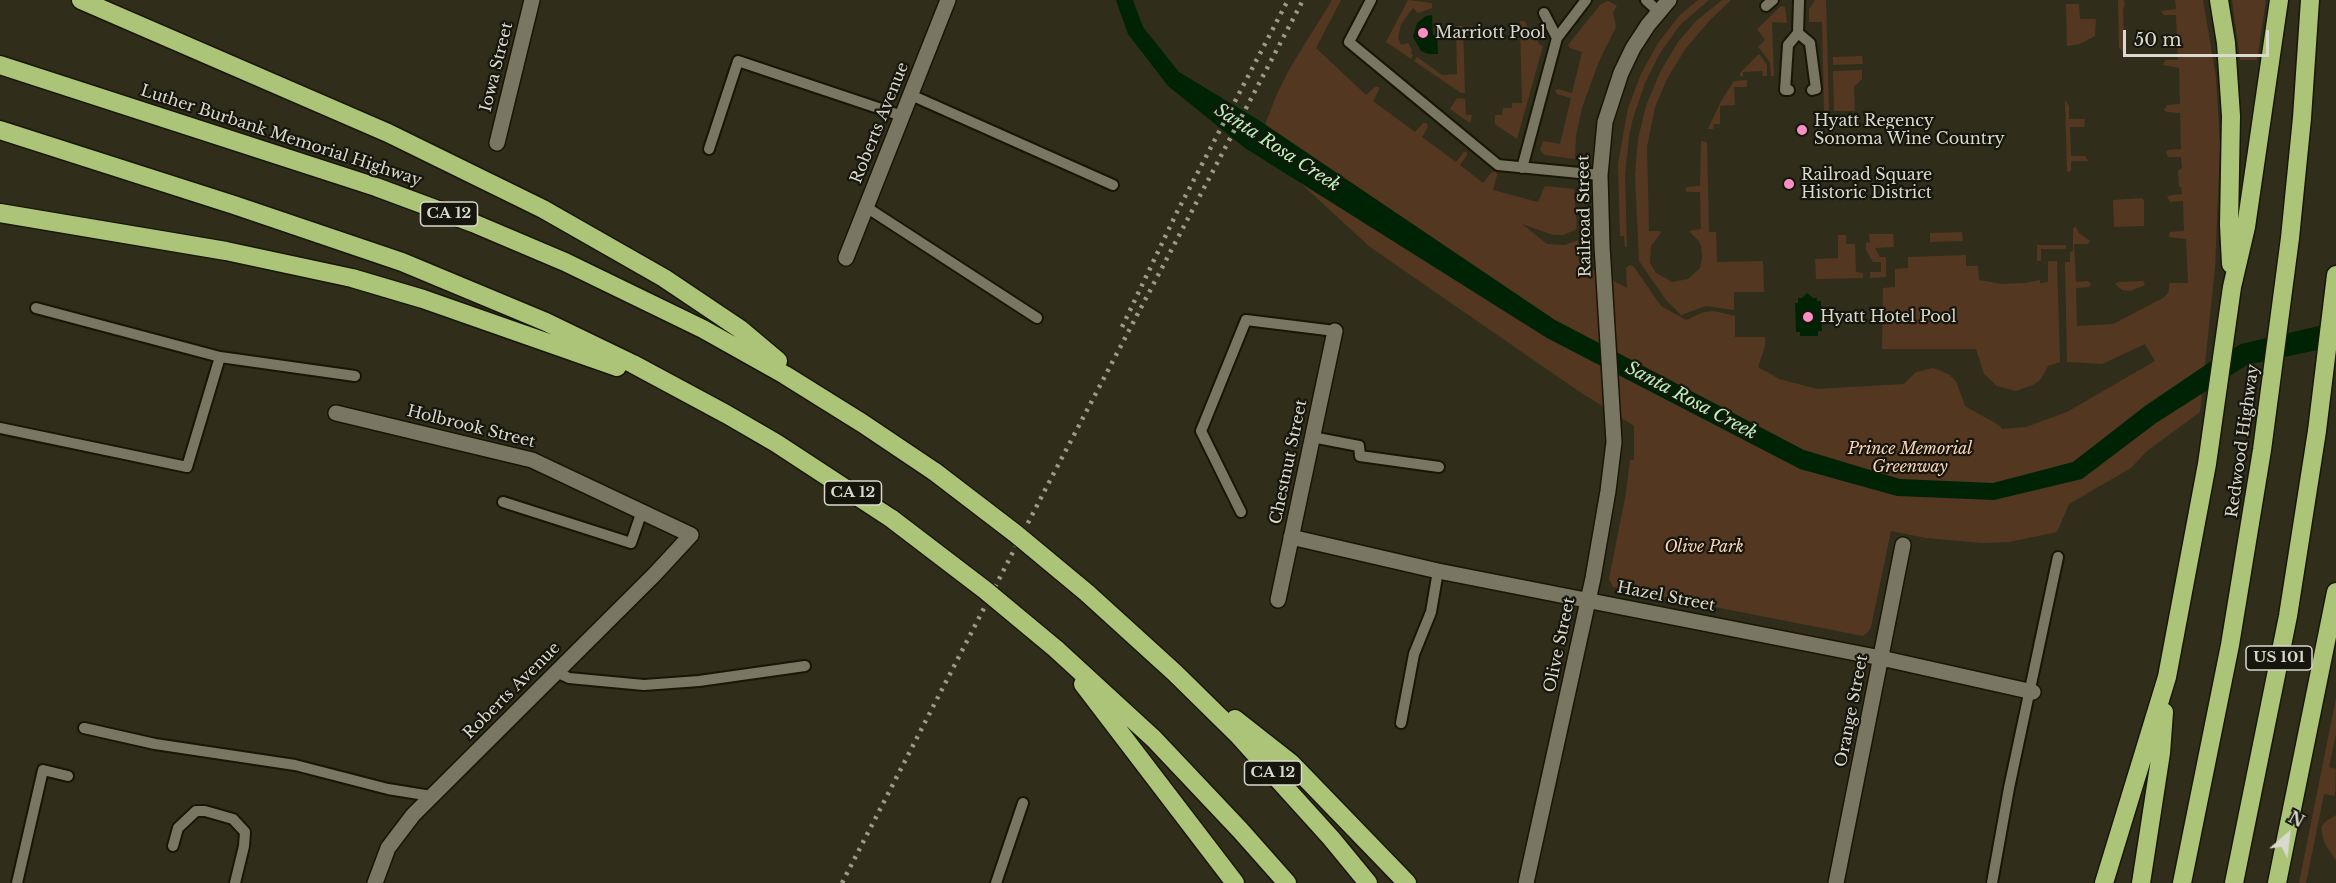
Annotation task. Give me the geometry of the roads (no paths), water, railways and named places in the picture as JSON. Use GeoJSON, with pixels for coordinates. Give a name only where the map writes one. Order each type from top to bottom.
{"type":"FeatureCollection","features":[{"type":"Feature","properties":{"kind":"highway"},"geometry":{"type":"LineString","coordinates":[[81,0],[388,133],[553,214],[664,278],[740,329],[826,400]]}},
{"type":"Feature","properties":{"kind":"highway"},"geometry":{"type":"LineString","coordinates":[[2219,0],[2226,43],[2231,116],[2229,225],[2232,286]]}},
{"type":"Feature","properties":{"kind":"highway"},"geometry":{"type":"LineString","coordinates":[[2141,883],[2161,753],[2167,677],[2207,464],[2232,286],[2246,227],[2279,0]]}},
{"type":"Feature","properties":{"kind":"highway","name":"Redwood Highway"},"geometry":{"type":"LineString","coordinates":[[2182,883],[2230,645],[2262,450],[2290,238],[2302,118],[2310,0]]}},
{"type":"Feature","properties":{"kind":"highway","name":"Luther Burbank Memorial Highway"},"geometry":{"type":"LineString","coordinates":[[0,65],[365,183],[482,227],[566,262],[660,307],[746,353],[826,400],[935,472],[1016,534],[1087,593],[1175,673],[1268,767],[1368,883]]}},
{"type":"Feature","properties":{"kind":"highway","name":"CA 12"},"geometry":{"type":"LineString","coordinates":[[0,130],[402,262],[546,322],[682,389],[776,442],[892,519],[967,575],[1056,649],[1167,752],[1287,883]]}},
{"type":"Feature","properties":{"kind":"highway"},"geometry":{"type":"LineString","coordinates":[[0,213],[226,251],[375,284],[440,304],[682,389]]}},
{"type":"Feature","properties":{"kind":"highway","name":"US 101"},"geometry":{"type":"LineString","coordinates":[[2234,883],[2288,616],[2317,431],[2336,275]]}},
{"type":"Feature","properties":{"kind":"highway"},"geometry":{"type":"LineString","coordinates":[[2277,883],[2336,592]]}},
{"type":"Feature","properties":{"kind":"highway"},"geometry":{"type":"LineString","coordinates":[[1056,649],[1235,883]]}},
{"type":"Feature","properties":{"kind":"highway"},"geometry":{"type":"LineString","coordinates":[[1175,673],[1292,763],[1407,883]]}},
{"type":"Feature","properties":{"kind":"highway"},"geometry":{"type":"LineString","coordinates":[[2104,883],[2167,677]]}},
{"type":"Feature","properties":{"kind":"street","name":"Iowa Street"},"geometry":{"type":"LineString","coordinates":[[497,143],[532,0]]}},
{"type":"Feature","properties":{"kind":"street","name":"Roberts Avenue"},"geometry":{"type":"LineString","coordinates":[[846,258],[948,0]]}},
{"type":"Feature","properties":{"kind":"street","name":"Railroad Street"},"geometry":{"type":"LineString","coordinates":[[1611,412],[1600,175],[1605,122],[1612,97],[1633,48],[1664,6]]}},
{"type":"Feature","properties":{"kind":"street","name":"Chestnut Street"},"geometry":{"type":"LineString","coordinates":[[1278,600],[1335,331]]}},
{"type":"Feature","properties":{"kind":"street","name":"Olive Street"},"geometry":{"type":"LineString","coordinates":[[1526,883],[1589,600],[1611,471],[1614,442],[1611,412]]}},
{"type":"Feature","properties":{"kind":"street","name":"Holbrook Street"},"geometry":{"type":"LineString","coordinates":[[336,413],[532,460],[691,535]]}},
{"type":"Feature","properties":{"kind":"street","name":"Roberts Avenue"},"geometry":{"type":"LineString","coordinates":[[375,883],[388,848],[413,815],[655,574],[691,535]]}},
{"type":"Feature","properties":{"kind":"street","name":"Hazel Street"},"geometry":{"type":"LineString","coordinates":[[1291,537],[1438,571],[1881,658],[2032,692]]}},
{"type":"Feature","properties":{"kind":"street","name":"Orange Street"},"geometry":{"type":"LineString","coordinates":[[1836,883],[1903,545]]}},
{"type":"Feature","properties":{"kind":"lane"},"geometry":{"type":"LineString","coordinates":[[1371,0],[1349,42],[1498,165],[1600,175]]}},
{"type":"Feature","properties":{"kind":"lane"},"geometry":{"type":"LineString","coordinates":[[1522,168],[1557,38],[1586,0]]}},
{"type":"Feature","properties":{"kind":"lane"},"geometry":{"type":"LineString","coordinates":[[1646,0],[1664,6]]}},
{"type":"Feature","properties":{"kind":"lane"},"geometry":{"type":"LineString","coordinates":[[1789,90],[1785,90],[1788,45],[1798,33],[1797,0]]}},
{"type":"Feature","properties":{"kind":"lane"},"geometry":{"type":"LineString","coordinates":[[1544,13],[1557,38]]}},
{"type":"Feature","properties":{"kind":"lane"},"geometry":{"type":"LineString","coordinates":[[1798,33],[1810,43],[1816,90],[1812,90]]}},
{"type":"Feature","properties":{"kind":"lane"},"geometry":{"type":"LineString","coordinates":[[709,149],[738,61],[902,116]]}},
{"type":"Feature","properties":{"kind":"lane"},"geometry":{"type":"LineString","coordinates":[[911,95],[1113,185]]}},
{"type":"Feature","properties":{"kind":"lane"},"geometry":{"type":"LineString","coordinates":[[866,207],[1037,318]]}},
{"type":"Feature","properties":{"kind":"lane"},"geometry":{"type":"LineString","coordinates":[[36,308],[220,357],[355,376]]}},
{"type":"Feature","properties":{"kind":"lane"},"geometry":{"type":"LineString","coordinates":[[1241,512],[1201,431],[1246,320],[1335,331]]}},
{"type":"Feature","properties":{"kind":"lane"},"geometry":{"type":"LineString","coordinates":[[0,428],[187,467],[220,357]]}},
{"type":"Feature","properties":{"kind":"lane"},"geometry":{"type":"LineString","coordinates":[[1312,437],[1359,446],[1360,456],[1439,467]]}},
{"type":"Feature","properties":{"kind":"lane"},"geometry":{"type":"LineString","coordinates":[[503,502],[631,543],[642,511]]}},
{"type":"Feature","properties":{"kind":"lane"},"geometry":{"type":"LineString","coordinates":[[1992,883],[2009,788],[2032,692],[2058,557]]}},
{"type":"Feature","properties":{"kind":"lane"},"geometry":{"type":"LineString","coordinates":[[1401,723],[1414,654],[1431,612],[1438,571]]}},
{"type":"Feature","properties":{"kind":"lane"},"geometry":{"type":"LineString","coordinates":[[556,672],[569,678],[644,685],[699,681],[805,666]]}},
{"type":"Feature","properties":{"kind":"lane"},"geometry":{"type":"LineString","coordinates":[[84,728],[155,744],[295,765],[388,789],[431,796]]}},
{"type":"Feature","properties":{"kind":"lane"},"geometry":{"type":"LineString","coordinates":[[17,883],[43,770],[68,776]]}},
{"type":"Feature","properties":{"kind":"lane"},"geometry":{"type":"LineString","coordinates":[[996,883],[1023,803]]}},
{"type":"Feature","properties":{"kind":"lane"},"geometry":{"type":"LineString","coordinates":[[173,846],[178,828],[196,811],[205,811],[233,819],[244,832],[244,846],[235,883]]}},
{"type":"Feature","properties":{"kind":"water","name":"Santa Rosa Creek"},"geometry":{"type":"Polygon","coordinates":[[[1116,0],[1133,0],[1143,27],[1179,72],[1260,121],[1555,320],[1804,450],[1900,479],[1993,483],[2073,462],[2145,406],[2241,344],[2336,322],[2336,346],[2247,365],[2156,423],[2082,479],[1994,500],[1897,496],[1800,469],[1547,338],[1245,148],[1168,86],[1128,34],[1116,0]]]}},
{"type":"Feature","properties":{"kind":"water","name":"Marriott Pool"},"geometry":{"type":"Polygon","coordinates":[[[1432,15],[1433,35],[1437,35],[1438,54],[1421,51],[1413,37],[1417,23],[1426,16],[1432,15]]]}},
{"type":"Feature","properties":{"kind":"water","name":"Hyatt Hotel Pool"},"geometry":{"type":"Polygon","coordinates":[[[1807,293],[1817,298],[1817,301],[1821,301],[1822,331],[1818,331],[1818,336],[1800,336],[1800,332],[1796,332],[1795,303],[1798,303],[1798,298],[1802,298],[1807,293]]]}},
{"type":"Feature","properties":{"kind":"railway"},"geometry":{"type":"LineString","coordinates":[[1122,327],[1177,212],[1288,0]]}},
{"type":"Feature","properties":{"kind":"railway"},"geometry":{"type":"LineString","coordinates":[[842,883],[1045,490],[1303,0]]}},
{"type":"Feature","properties":{"kind":"place","name":"Marriott Pool"},"geometry":{"type":"Point","coordinates":[1423,33]}},
{"type":"Feature","properties":{"kind":"place","name":"Hyatt Regency Sonoma Wine Country"},"geometry":{"type":"Point","coordinates":[1802,130]}},
{"type":"Feature","properties":{"kind":"place","name":"Railroad Square Historic District"},"geometry":{"type":"Point","coordinates":[1789,184]}},
{"type":"Feature","properties":{"kind":"place","name":"Hyatt Hotel Pool"},"geometry":{"type":"Point","coordinates":[1808,317]}},
{"type":"Feature","properties":{"kind":"park label","name":"Prince Memorial Greenway"},"geometry":{"type":"Point","coordinates":[1910,458]}},
{"type":"Feature","properties":{"kind":"park label","name":"Olive Park"},"geometry":{"type":"Point","coordinates":[1704,547]}}]}
